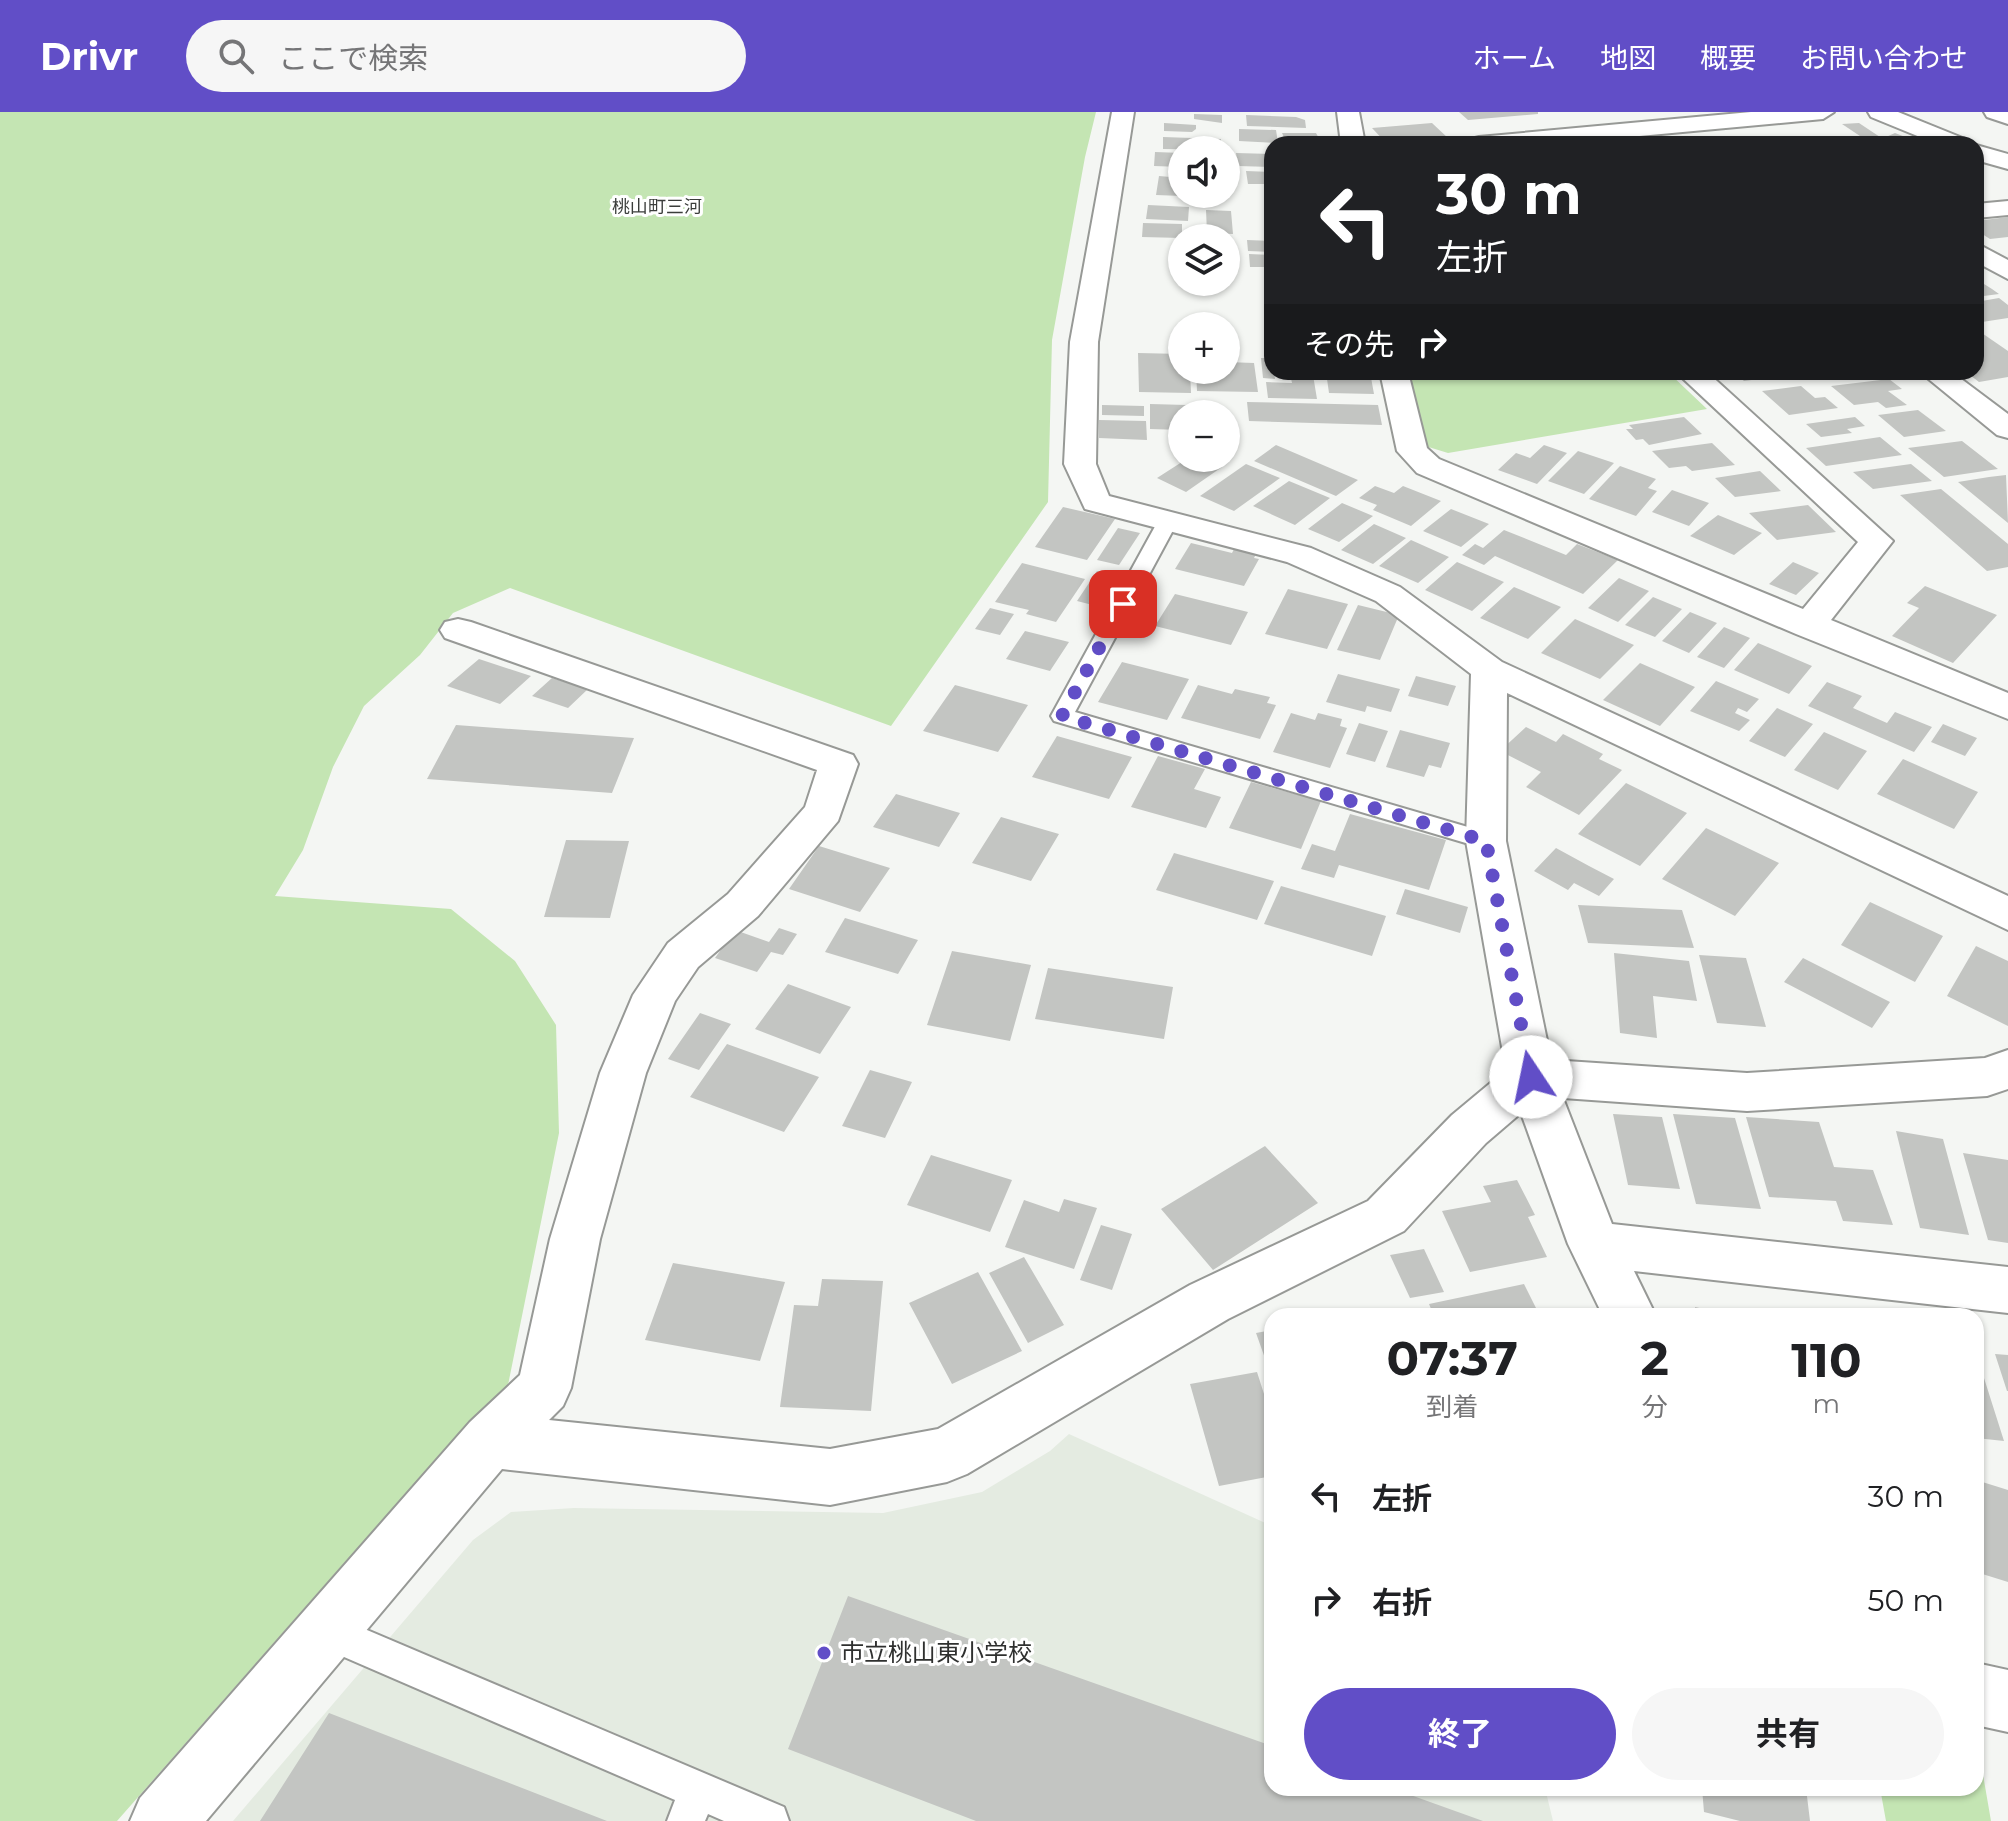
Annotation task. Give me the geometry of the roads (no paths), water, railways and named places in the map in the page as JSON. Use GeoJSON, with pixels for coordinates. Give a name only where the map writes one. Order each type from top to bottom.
{"type":"FeatureCollection","features":[{"type":"Feature","properties":{"kind":"street"},"geometry":{"type":"LineString","coordinates":[[1123,112],[1084,342],[1080,464],[1096,502],[1299,555],[1388,594],[1489,670],[2008,914]]}},
{"type":"Feature","properties":{"kind":"street"},"geometry":{"type":"LineString","coordinates":[[1348,112],[1352,136]]}},
{"type":"Feature","properties":{"kind":"street"},"geometry":{"type":"LineString","coordinates":[[1565,136],[1823,112]]}},
{"type":"Feature","properties":{"kind":"street"},"geometry":{"type":"LineString","coordinates":[[1879,112],[1938,136]]}},
{"type":"Feature","properties":{"kind":"street"},"geometry":{"type":"LineString","coordinates":[[1995,112],[2008,117]]}},
{"type":"Feature","properties":{"kind":"street"},"geometry":{"type":"LineString","coordinates":[[1984,154],[2008,162]]}},
{"type":"Feature","properties":{"kind":"street"},"geometry":{"type":"LineString","coordinates":[[1984,210],[2008,208]]}},
{"type":"Feature","properties":{"kind":"street"},"geometry":{"type":"LineString","coordinates":[[1984,256],[2008,271]]}},
{"type":"Feature","properties":{"kind":"street"},"geometry":{"type":"LineString","coordinates":[[1396,380],[1412,451],[1428,466],[2008,707]]}},
{"type":"Feature","properties":{"kind":"street"},"geometry":{"type":"LineString","coordinates":[[1699,380],[1876,541],[1808,626]]}},
{"type":"Feature","properties":{"kind":"street"},"geometry":{"type":"LineString","coordinates":[[1944,380],[2008,429]]}},
{"type":"Feature","properties":{"kind":"street"},"geometry":{"type":"LineString","coordinates":[[163,1821],[490,1441],[544,1388],[575,1239],[623,1073],[655,995],[683,955],[743,905],[824,811],[839,764],[458,630]]}},
{"type":"Feature","properties":{"kind":"street"},"geometry":{"type":"LineString","coordinates":[[1489,670],[1486,841],[1531,1077],[1594,1244],[1626,1308]]}},
{"type":"Feature","properties":{"kind":"street"},"geometry":{"type":"LineString","coordinates":[[490,1441],[830,1477],[947,1455],[1209,1302],[1386,1216],[1469,1129],[1531,1077],[1747,1092],[1987,1077],[2008,1069]]}},
{"type":"Feature","properties":{"kind":"street"},"geometry":{"type":"LineString","coordinates":[[1594,1244],[2008,1290]]}},
{"type":"Feature","properties":{"kind":"street"},"geometry":{"type":"LineString","coordinates":[[1984,1696],[2008,1701]]}},
{"type":"Feature","properties":{"kind":"lane"},"geometry":{"type":"LineString","coordinates":[[1168,521],[1062,716],[1486,841]]}},
{"type":"Feature","properties":{"kind":"lane"},"geometry":{"type":"LineString","coordinates":[[327,1631],[692,1806],[770,1821]]}},
{"type":"Feature","properties":{"kind":"place","name":"市立桃山東小学校"},"geometry":{"type":"Point","coordinates":[824,1653]}},
{"type":"Feature","properties":{"kind":"district","name":"桃山町三河"},"geometry":{"type":"Point","coordinates":[657,207]}}]}
